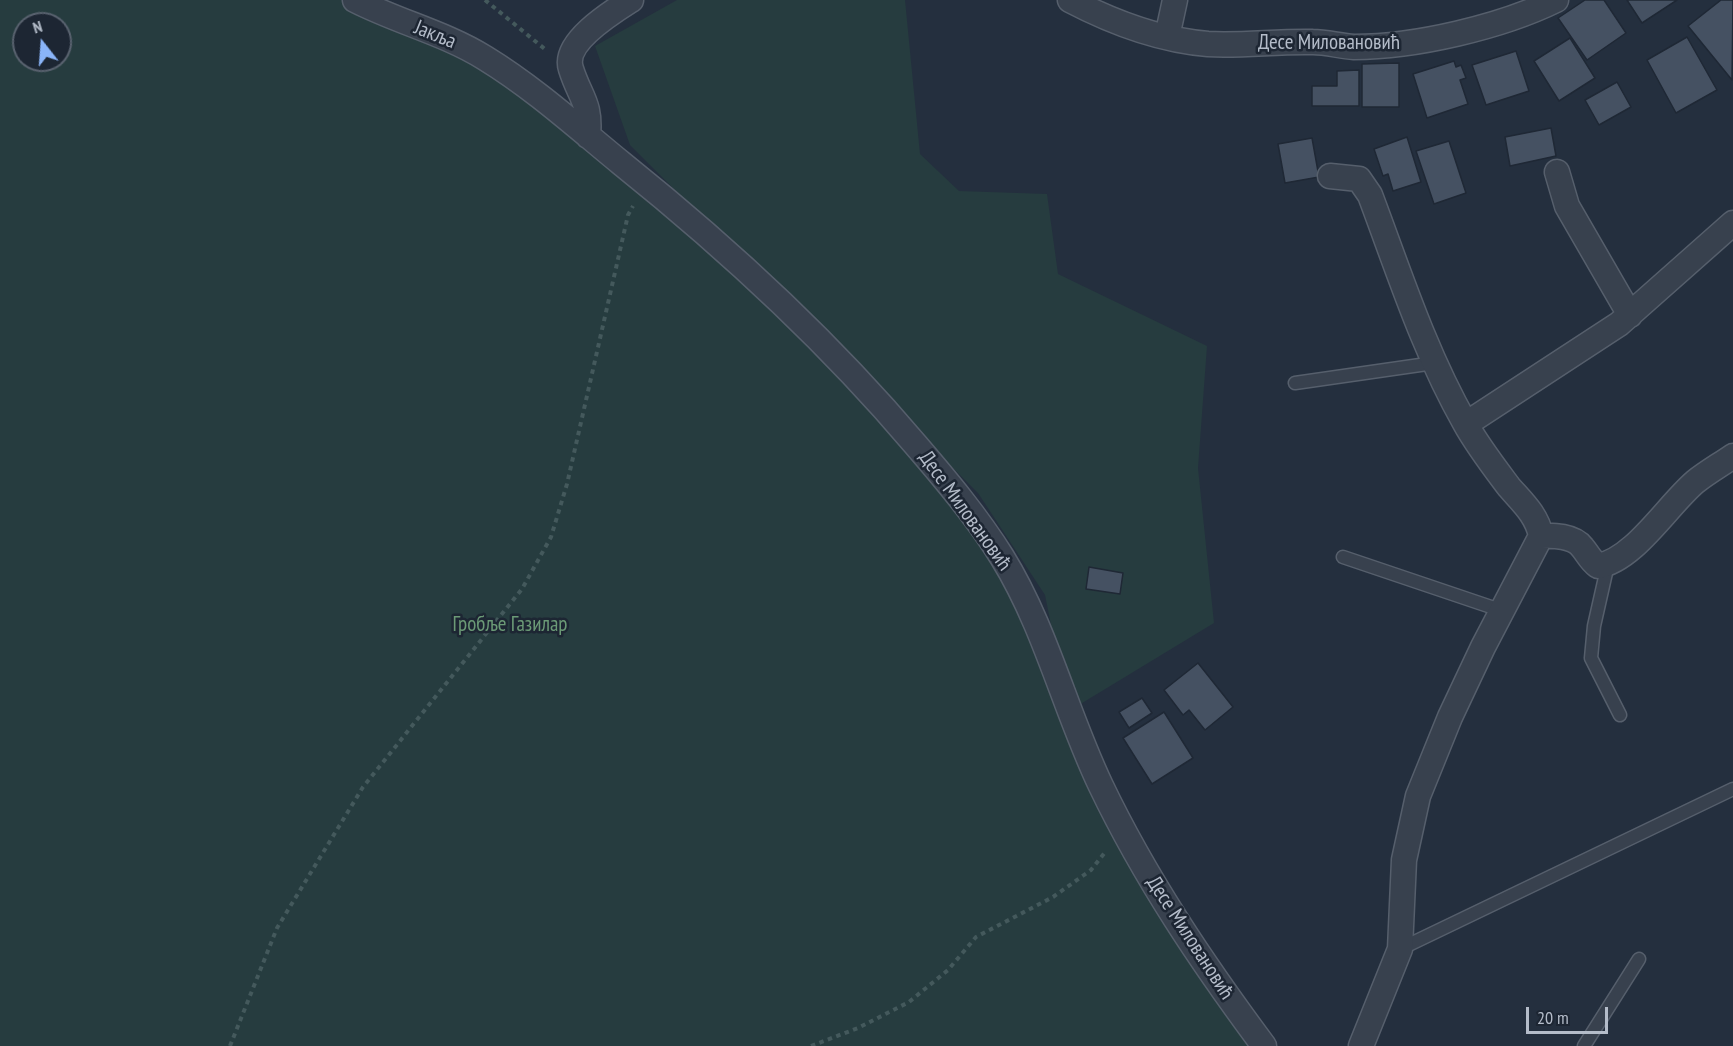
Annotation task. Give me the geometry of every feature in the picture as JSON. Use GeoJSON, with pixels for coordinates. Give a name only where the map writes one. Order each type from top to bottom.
{"type":"FeatureCollection","features":[{"type":"Feature","properties":{"kind":"street","name":"Јакља"},"geometry":{"type":"LineString","coordinates":[[355,0],[440,35],[481,56],[506,72],[588,136]]}},
{"type":"Feature","properties":{"kind":"street"},"geometry":{"type":"LineString","coordinates":[[588,136],[588,106],[570,69],[569,56],[574,46],[599,22],[632,0]]}},
{"type":"Feature","properties":{"kind":"street","name":"Десе Миловановић"},"geometry":{"type":"LineString","coordinates":[[1070,0],[1108,21],[1167,37],[1208,44],[1316,42],[1352,47],[1407,45],[1519,17],[1556,0]]}},
{"type":"Feature","properties":{"kind":"street"},"geometry":{"type":"LineString","coordinates":[[1167,37],[1174,0]]}},
{"type":"Feature","properties":{"kind":"street","name":"Десе Миловановић"},"geometry":{"type":"LineString","coordinates":[[588,136],[757,279],[839,359],[906,433],[975,519],[1002,556],[1035,620],[1079,738],[1123,830],[1210,971],[1264,1046]]}},
{"type":"Feature","properties":{"kind":"street"},"geometry":{"type":"LineString","coordinates":[[1557,172],[1567,206],[1630,315]]}},
{"type":"Feature","properties":{"kind":"street"},"geometry":{"type":"LineString","coordinates":[[1330,176],[1359,179],[1370,195],[1434,363],[1466,424],[1508,485],[1531,512],[1539,524],[1541,536],[1450,717],[1418,796],[1404,860],[1400,949],[1361,1046]]}},
{"type":"Feature","properties":{"kind":"street"},"geometry":{"type":"LineString","coordinates":[[1466,424],[1630,315],[1733,223]]}},
{"type":"Feature","properties":{"kind":"street"},"geometry":{"type":"LineString","coordinates":[[1541,536],[1558,535],[1581,545],[1589,559],[1598,566],[1608,564],[1629,549],[1695,482],[1733,456]]}},
{"type":"Feature","properties":{"kind":"lane"},"geometry":{"type":"LineString","coordinates":[[1295,383],[1434,363]]}},
{"type":"Feature","properties":{"kind":"lane"},"geometry":{"type":"LineString","coordinates":[[1343,557],[1503,611]]}},
{"type":"Feature","properties":{"kind":"lane"},"geometry":{"type":"LineString","coordinates":[[1608,564],[1594,626],[1591,658],[1620,716]]}},
{"type":"Feature","properties":{"kind":"lane"},"geometry":{"type":"LineString","coordinates":[[1400,949],[1733,789]]}},
{"type":"Feature","properties":{"kind":"lane"},"geometry":{"type":"LineString","coordinates":[[1584,1046],[1638,959]]}},
{"type":"Feature","properties":{"kind":"path"},"geometry":{"type":"LineString","coordinates":[[484,0],[550,53],[569,56]]}},
{"type":"Feature","properties":{"kind":"path"},"geometry":{"type":"LineString","coordinates":[[230,1046],[277,928],[363,787],[522,589],[551,537],[567,484],[628,215],[645,182]]}},
{"type":"Feature","properties":{"kind":"path"},"geometry":{"type":"LineString","coordinates":[[811,1046],[858,1028],[909,1002],[948,970],[976,937],[1053,897],[1091,870],[1123,830]]}},
{"type":"Feature","properties":{"kind":"green space","name":"Гробље Газилар"},"geometry":{"type":"Polygon","coordinates":[[[0,0],[355,0],[440,35],[695,224],[975,519],[1067,704],[1045,595],[978,493],[630,145],[595,46],[677,0],[905,0],[920,154],[959,191],[1047,194],[1058,274],[1207,346],[1198,468],[1214,623],[1069,711],[1079,738],[1264,1046],[0,1046],[0,0]]]}},
{"type":"Feature","properties":{"kind":"building"},"geometry":{"type":"Polygon","coordinates":[[[1585,0],[1604,0],[1626,33],[1587,60],[1558,18],[1585,0]]]}},
{"type":"Feature","properties":{"kind":"building"},"geometry":{"type":"Polygon","coordinates":[[[1627,0],[1677,0],[1642,23],[1627,0]]]}},
{"type":"Feature","properties":{"kind":"building"},"geometry":{"type":"Polygon","coordinates":[[[1721,0],[1733,0],[1732,80],[1688,26],[1721,0]]]}},
{"type":"Feature","properties":{"kind":"building"},"geometry":{"type":"Polygon","coordinates":[[[1687,37],[1717,90],[1676,113],[1647,60],[1687,37]]]}},
{"type":"Feature","properties":{"kind":"building"},"geometry":{"type":"Polygon","coordinates":[[[1570,38],[1595,78],[1559,101],[1534,61],[1570,38]]]}},
{"type":"Feature","properties":{"kind":"building"},"geometry":{"type":"Polygon","coordinates":[[[1516,51],[1529,91],[1486,105],[1472,65],[1516,51]]]}},
{"type":"Feature","properties":{"kind":"building"},"geometry":{"type":"Polygon","coordinates":[[[1454,61],[1456,67],[1461,65],[1466,78],[1460,80],[1468,104],[1427,118],[1413,74],[1454,61]]]}},
{"type":"Feature","properties":{"kind":"building"},"geometry":{"type":"Polygon","coordinates":[[[1399,63],[1399,107],[1362,107],[1362,64],[1399,63]]]}},
{"type":"Feature","properties":{"kind":"building"},"geometry":{"type":"Polygon","coordinates":[[[1359,70],[1359,106],[1312,106],[1312,86],[1337,86],[1337,71],[1359,70]]]}},
{"type":"Feature","properties":{"kind":"building"},"geometry":{"type":"Polygon","coordinates":[[[1617,82],[1631,107],[1599,125],[1585,100],[1617,82]]]}},
{"type":"Feature","properties":{"kind":"building"},"geometry":{"type":"Polygon","coordinates":[[[1551,128],[1556,156],[1510,166],[1505,137],[1551,128]]]}},
{"type":"Feature","properties":{"kind":"building"},"geometry":{"type":"Polygon","coordinates":[[[1407,137],[1421,182],[1393,191],[1388,174],[1383,176],[1374,149],[1407,137]]]}},
{"type":"Feature","properties":{"kind":"building"},"geometry":{"type":"Polygon","coordinates":[[[1312,138],[1319,177],[1285,183],[1278,144],[1312,138]]]}},
{"type":"Feature","properties":{"kind":"building"},"geometry":{"type":"Polygon","coordinates":[[[1449,141],[1466,193],[1434,204],[1416,151],[1449,141]]]}},
{"type":"Feature","properties":{"kind":"building"},"geometry":{"type":"Polygon","coordinates":[[[1089,567],[1123,573],[1120,594],[1086,589],[1089,567]]]}},
{"type":"Feature","properties":{"kind":"building"},"geometry":{"type":"Polygon","coordinates":[[[1198,663],[1233,707],[1205,730],[1189,710],[1183,715],[1164,690],[1198,663]]]}},
{"type":"Feature","properties":{"kind":"building"},"geometry":{"type":"Polygon","coordinates":[[[1142,698],[1152,713],[1129,728],[1119,712],[1142,698]]]}},
{"type":"Feature","properties":{"kind":"building"},"geometry":{"type":"Polygon","coordinates":[[[1164,712],[1193,758],[1152,784],[1123,738],[1164,712]]]}}]}
